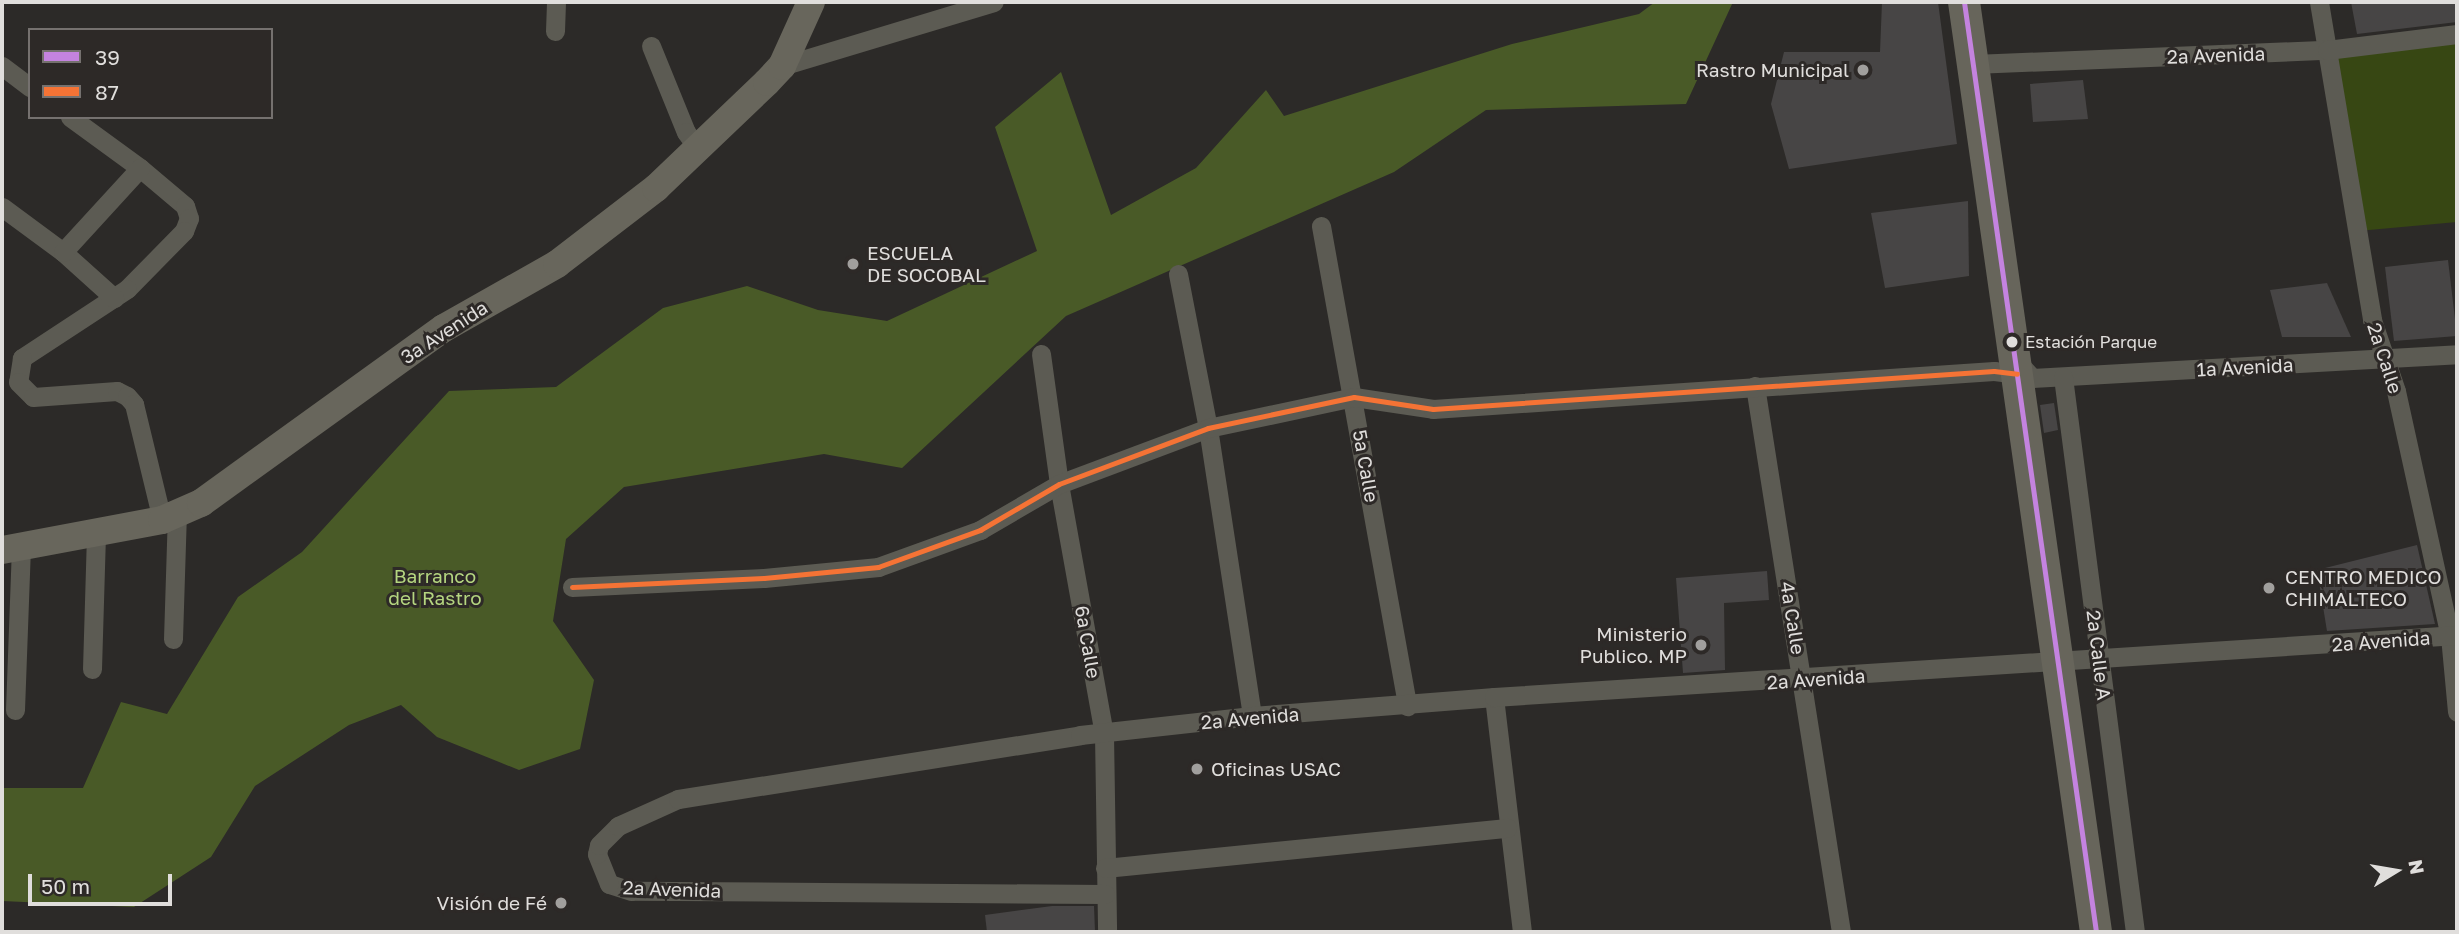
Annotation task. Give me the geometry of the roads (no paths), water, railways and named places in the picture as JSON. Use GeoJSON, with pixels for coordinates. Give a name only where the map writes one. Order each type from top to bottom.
{"type":"FeatureCollection","features":[{"type":"Feature","properties":{"kind":"main road","name":"3a Avenida"},"geometry":{"type":"LineString","coordinates":[[11,548],[170,518],[201,503],[444,328],[557,264],[656,188],[782,66],[811,2]]}},
{"type":"Feature","properties":{"kind":"main road"},"geometry":{"type":"LineString","coordinates":[[1964,2],[2021,377],[2095,932]]}},
{"type":"Feature","properties":{"kind":"street"},"geometry":{"type":"LineString","coordinates":[[555,32],[556,2]]}},
{"type":"Feature","properties":{"kind":"street"},"geometry":{"type":"LineString","coordinates":[[782,66],[994,2]]}},
{"type":"Feature","properties":{"kind":"street","name":"2a Calle"},"geometry":{"type":"LineString","coordinates":[[2319,2],[2372,320],[2396,391],[2454,636],[2457,712]]}},
{"type":"Feature","properties":{"kind":"street","name":"2a Avenida"},"geometry":{"type":"LineString","coordinates":[[1973,64],[2327,51],[2457,34]]}},
{"type":"Feature","properties":{"kind":"street"},"geometry":{"type":"LineString","coordinates":[[651,46],[686,132],[698,149]]}},
{"type":"Feature","properties":{"kind":"street"},"geometry":{"type":"LineString","coordinates":[[2,66],[28,86]]}},
{"type":"Feature","properties":{"kind":"street"},"geometry":{"type":"LineString","coordinates":[[73,119],[140,168],[185,206],[189,218],[184,231],[114,298],[22,359],[18,382],[33,397],[117,391],[127,396],[134,404],[170,518],[173,639]]}},
{"type":"Feature","properties":{"kind":"street"},"geometry":{"type":"LineString","coordinates":[[63,252],[140,168]]}},
{"type":"Feature","properties":{"kind":"street"},"geometry":{"type":"LineString","coordinates":[[2,207],[63,252],[114,298]]}},
{"type":"Feature","properties":{"kind":"street","name":"5a Calle"},"geometry":{"type":"LineString","coordinates":[[1321,226],[1354,397],[1407,706]]}},
{"type":"Feature","properties":{"kind":"street"},"geometry":{"type":"LineString","coordinates":[[1178,274],[1208,428],[1252,716]]}},
{"type":"Feature","properties":{"kind":"street","name":"6a Calle"},"geometry":{"type":"LineString","coordinates":[[1041,354],[1059,484],[1104,734],[1107,932]]}},
{"type":"Feature","properties":{"kind":"street","name":"1a Avenida"},"geometry":{"type":"LineString","coordinates":[[572,587],[764,578],[878,567],[980,530],[1059,484],[1208,428],[1354,397],[1433,408],[1994,371],[2021,377],[2063,377],[2457,354]]}},
{"type":"Feature","properties":{"kind":"street","name":"2a Calle A"},"geometry":{"type":"LineString","coordinates":[[2063,377],[2135,932]]}},
{"type":"Feature","properties":{"kind":"street","name":"4a Calle"},"geometry":{"type":"LineString","coordinates":[[1755,386],[1804,681],[1841,932]]}},
{"type":"Feature","properties":{"kind":"street"},"geometry":{"type":"LineString","coordinates":[[92,669],[96,534]]}},
{"type":"Feature","properties":{"kind":"street"},"geometry":{"type":"LineString","coordinates":[[11,548],[15,710]]}},
{"type":"Feature","properties":{"kind":"street","name":"2a Avenida"},"geometry":{"type":"LineString","coordinates":[[1105,894],[631,891],[609,884],[597,854],[599,845],[618,827],[678,799],[1104,734],[1252,716],[1407,706],[1494,697],[1804,681],[2454,636]]}},
{"type":"Feature","properties":{"kind":"street"},"geometry":{"type":"LineString","coordinates":[[1494,697],[1507,828],[1522,932]]}},
{"type":"Feature","properties":{"kind":"street"},"geometry":{"type":"LineString","coordinates":[[1105,868],[1507,828]]}},
{"type":"Feature","properties":{"kind":"place","name":"Rastro Municipal"},"geometry":{"type":"Point","coordinates":[1863,70]}},
{"type":"Feature","properties":{"kind":"place","name":"ESCUELA DE SOCOBAL"},"geometry":{"type":"Point","coordinates":[853,264]}},
{"type":"Feature","properties":{"kind":"place","name":"Estación Parque"},"geometry":{"type":"Point","coordinates":[2012,342]}},
{"type":"Feature","properties":{"kind":"place","name":"CENTRO MEDICO CHIMALTECO"},"geometry":{"type":"Point","coordinates":[2269,588]}},
{"type":"Feature","properties":{"kind":"place","name":"Ministerio Publico. MP"},"geometry":{"type":"Point","coordinates":[1701,645]}},
{"type":"Feature","properties":{"kind":"place","name":"Oficinas USAC"},"geometry":{"type":"Point","coordinates":[1197,769]}},
{"type":"Feature","properties":{"kind":"place","name":"Visión de Fé"},"geometry":{"type":"Point","coordinates":[561,903]}},
{"type":"Feature","properties":{"kind":"park label","name":"Barranco del Rastro"},"geometry":{"type":"Point","coordinates":[435,587]}}]}
